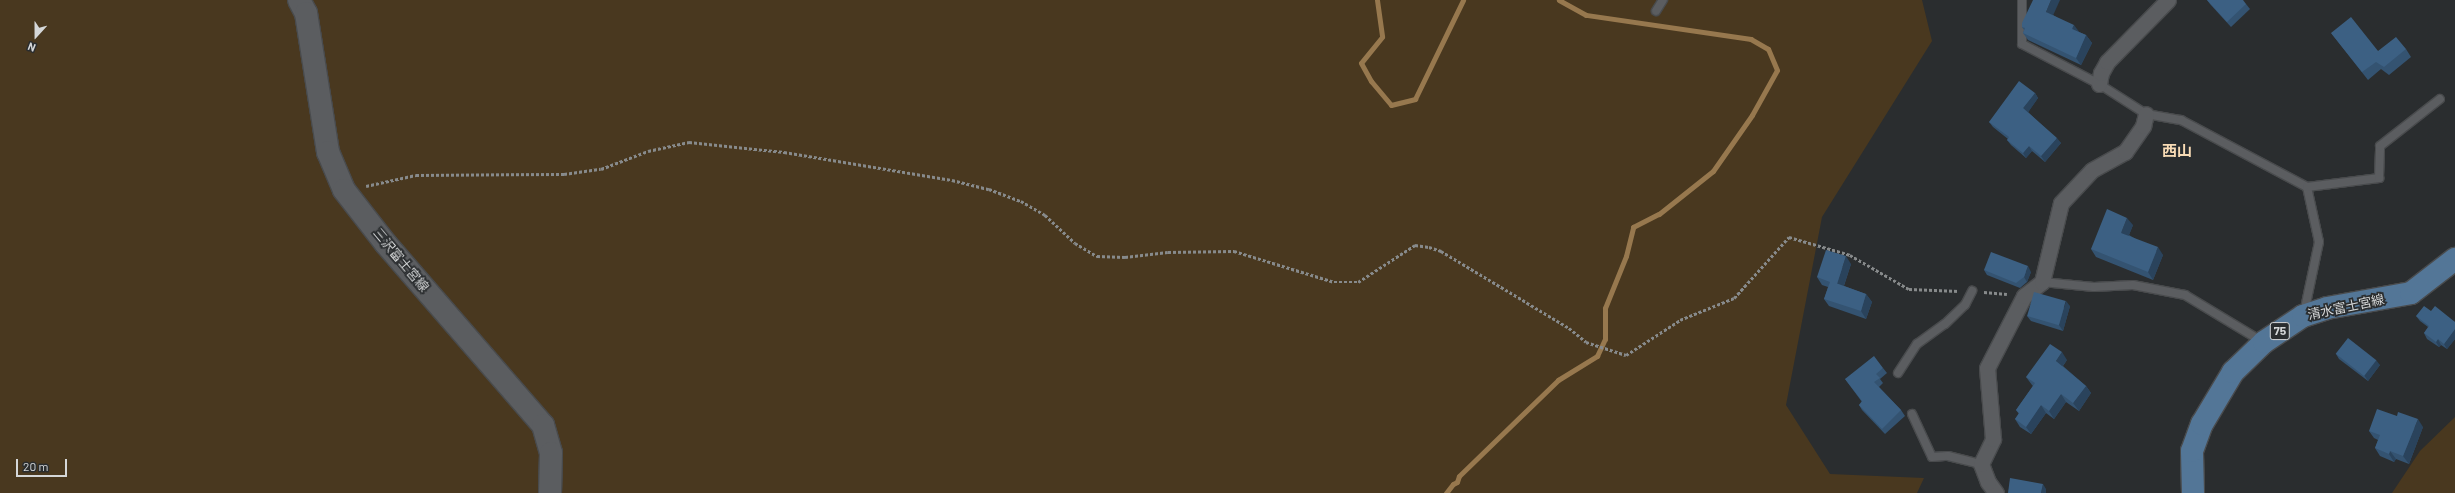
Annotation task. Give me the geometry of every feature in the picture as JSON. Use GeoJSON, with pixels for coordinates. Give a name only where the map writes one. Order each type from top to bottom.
{"type":"FeatureCollection","features":[{"type":"Feature","properties":{"kind":"main road","name":"三沢富士宮線"},"geometry":{"type":"LineString","coordinates":[[299,0],[306,13],[328,152],[344,190],[386,244],[543,425],[551,453],[550,493]]}},
{"type":"Feature","properties":{"kind":"main road","name":"清水富士宮線"},"geometry":{"type":"LineString","coordinates":[[2189,491],[2192,451],[2202,424],[2233,372],[2264,342],[2303,316],[2327,308],[2411,293],[2455,259]]}},
{"type":"Feature","properties":{"kind":"street"},"geometry":{"type":"LineString","coordinates":[[2099,84],[2101,73],[2107,62],[2168,0]]}},
{"type":"Feature","properties":{"kind":"street"},"geometry":{"type":"LineString","coordinates":[[1996,493],[1988,482],[1981,464],[1993,439],[1987,368],[2024,296],[2042,282],[2061,203],[2092,170],[2124,152],[2143,126],[2146,114]]}},
{"type":"Feature","properties":{"kind":"lane"},"geometry":{"type":"LineString","coordinates":[[1656,11],[1663,0]]}},
{"type":"Feature","properties":{"kind":"lane"},"geometry":{"type":"LineString","coordinates":[[2022,0],[2022,44],[2099,84],[2146,114],[2181,120],[2307,187],[2379,178],[2380,146],[2440,99]]}},
{"type":"Feature","properties":{"kind":"lane"},"geometry":{"type":"LineString","coordinates":[[2303,316],[2319,242],[2307,187]]}},
{"type":"Feature","properties":{"kind":"lane"},"geometry":{"type":"LineString","coordinates":[[2042,282],[2094,288],[2133,285],[2186,294],[2264,342]]}},
{"type":"Feature","properties":{"kind":"lane"},"geometry":{"type":"LineString","coordinates":[[1898,373],[1917,344],[1945,324],[1965,305],[1972,291]]}},
{"type":"Feature","properties":{"kind":"lane"},"geometry":{"type":"LineString","coordinates":[[1912,414],[1932,457],[1948,456],[1981,464]]}},
{"type":"Feature","properties":{"kind":"path"},"geometry":{"type":"LineString","coordinates":[[344,190],[416,175],[572,173],[601,169],[648,151],[689,142],[784,152],[952,180],[989,189],[1021,201],[1045,215],[1075,243],[1097,256],[1125,257],[1168,252],[1234,251],[1334,282],[1358,282],[1415,245],[1429,247],[1441,251],[1569,328],[1586,342],[1626,355],[1680,320],[1734,298],[1789,237],[1850,255],[1909,289],[1972,291],[2024,296]]}},
{"type":"Feature","properties":{"kind":"shaded area"},"geometry":{"type":"Polygon","coordinates":[[[0,0],[1922,0],[1932,41],[1822,217],[1786,405],[1830,474],[1924,478],[1917,493],[0,493],[0,0]]]}},
{"type":"Feature","properties":{"kind":"shaded area"},"geometry":{"type":"Polygon","coordinates":[[[2455,417],[2455,493],[2392,493],[2420,451],[2455,417]]]}},
{"type":"Feature","properties":{"kind":"building"},"geometry":{"type":"Polygon","coordinates":[[[2033,0],[2051,0],[2046,12],[2074,25],[2072,29],[2086,35],[2076,58],[2023,33],[2025,28],[2022,27],[2022,23],[2033,0]]]}},
{"type":"Feature","properties":{"kind":"building"},"geometry":{"type":"Polygon","coordinates":[[[2207,0],[2243,0],[2246,4],[2227,22],[2207,0]]]}},
{"type":"Feature","properties":{"kind":"building"},"geometry":{"type":"Polygon","coordinates":[[[2351,17],[2378,51],[2396,37],[2406,49],[2384,67],[2376,62],[2362,72],[2331,33],[2351,17]]]}},
{"type":"Feature","properties":{"kind":"building"},"geometry":{"type":"Polygon","coordinates":[[[2019,81],[2035,93],[2023,108],[2057,138],[2041,156],[2029,146],[2023,153],[2007,140],[2009,137],[1989,122],[2019,81]]]}},
{"type":"Feature","properties":{"kind":"building"},"geometry":{"type":"Polygon","coordinates":[[[2107,209],[2127,218],[2121,233],[2158,247],[2148,272],[2091,249],[2107,209]]]}},
{"type":"Feature","properties":{"kind":"building"},"geometry":{"type":"Polygon","coordinates":[[[1826,250],[1846,256],[1837,284],[1866,294],[1861,311],[1824,299],[1830,282],[1817,277],[1826,250]]]}},
{"type":"Feature","properties":{"kind":"building"},"geometry":{"type":"Polygon","coordinates":[[[1991,252],[2028,266],[2024,277],[2016,283],[1984,270],[1991,252]]]}},
{"type":"Feature","properties":{"kind":"building"},"geometry":{"type":"Polygon","coordinates":[[[2034,292],[2066,301],[2059,325],[2027,316],[2034,292]]]}},
{"type":"Feature","properties":{"kind":"building"},"geometry":{"type":"Polygon","coordinates":[[[2424,306],[2431,311],[2435,306],[2455,322],[2455,329],[2444,344],[2438,339],[2436,342],[2424,333],[2429,326],[2416,316],[2424,306]]]}},
{"type":"Feature","properties":{"kind":"building"},"geometry":{"type":"Polygon","coordinates":[[[2348,338],[2376,360],[2364,376],[2336,354],[2348,338]]]}},
{"type":"Feature","properties":{"kind":"building"},"geometry":{"type":"Polygon","coordinates":[[[2050,344],[2062,352],[2056,361],[2086,386],[2073,403],[2061,394],[2049,411],[2041,405],[2026,427],[2015,419],[2019,413],[2016,410],[2035,383],[2026,377],[2050,344]]]}},
{"type":"Feature","properties":{"kind":"building"},"geometry":{"type":"Polygon","coordinates":[[[1874,356],[1883,368],[1876,374],[1880,378],[1874,382],[1901,410],[1882,429],[1859,405],[1862,401],[1845,379],[1874,356]]]}},
{"type":"Feature","properties":{"kind":"building"},"geometry":{"type":"Polygon","coordinates":[[[2377,409],[2397,416],[2398,412],[2418,419],[2403,456],[2390,451],[2389,454],[2375,448],[2380,435],[2369,431],[2377,409]]]}},
{"type":"Feature","properties":{"kind":"building"},"geometry":{"type":"Polygon","coordinates":[[[2010,478],[2043,484],[2041,493],[2008,493],[2010,478]]]}},
{"type":"Feature","properties":{"kind":"waterway"},"geometry":{"type":"LineString","coordinates":[[1377,0],[1382,37],[1361,63],[1371,81],[1391,105],[1415,99],[1463,0]]}},
{"type":"Feature","properties":{"kind":"waterway"},"geometry":{"type":"LineString","coordinates":[[1446,493],[1453,484],[1457,482],[1459,476],[1558,380],[1597,356],[1605,339],[1605,308],[1626,256],[1633,227],[1659,214],[1713,171],[1752,115],[1777,70],[1768,49],[1751,39],[1586,15],[1559,0]]}},
{"type":"Feature","properties":{"kind":"district","name":"西山"},"geometry":{"type":"Point","coordinates":[2177,151]}}]}
